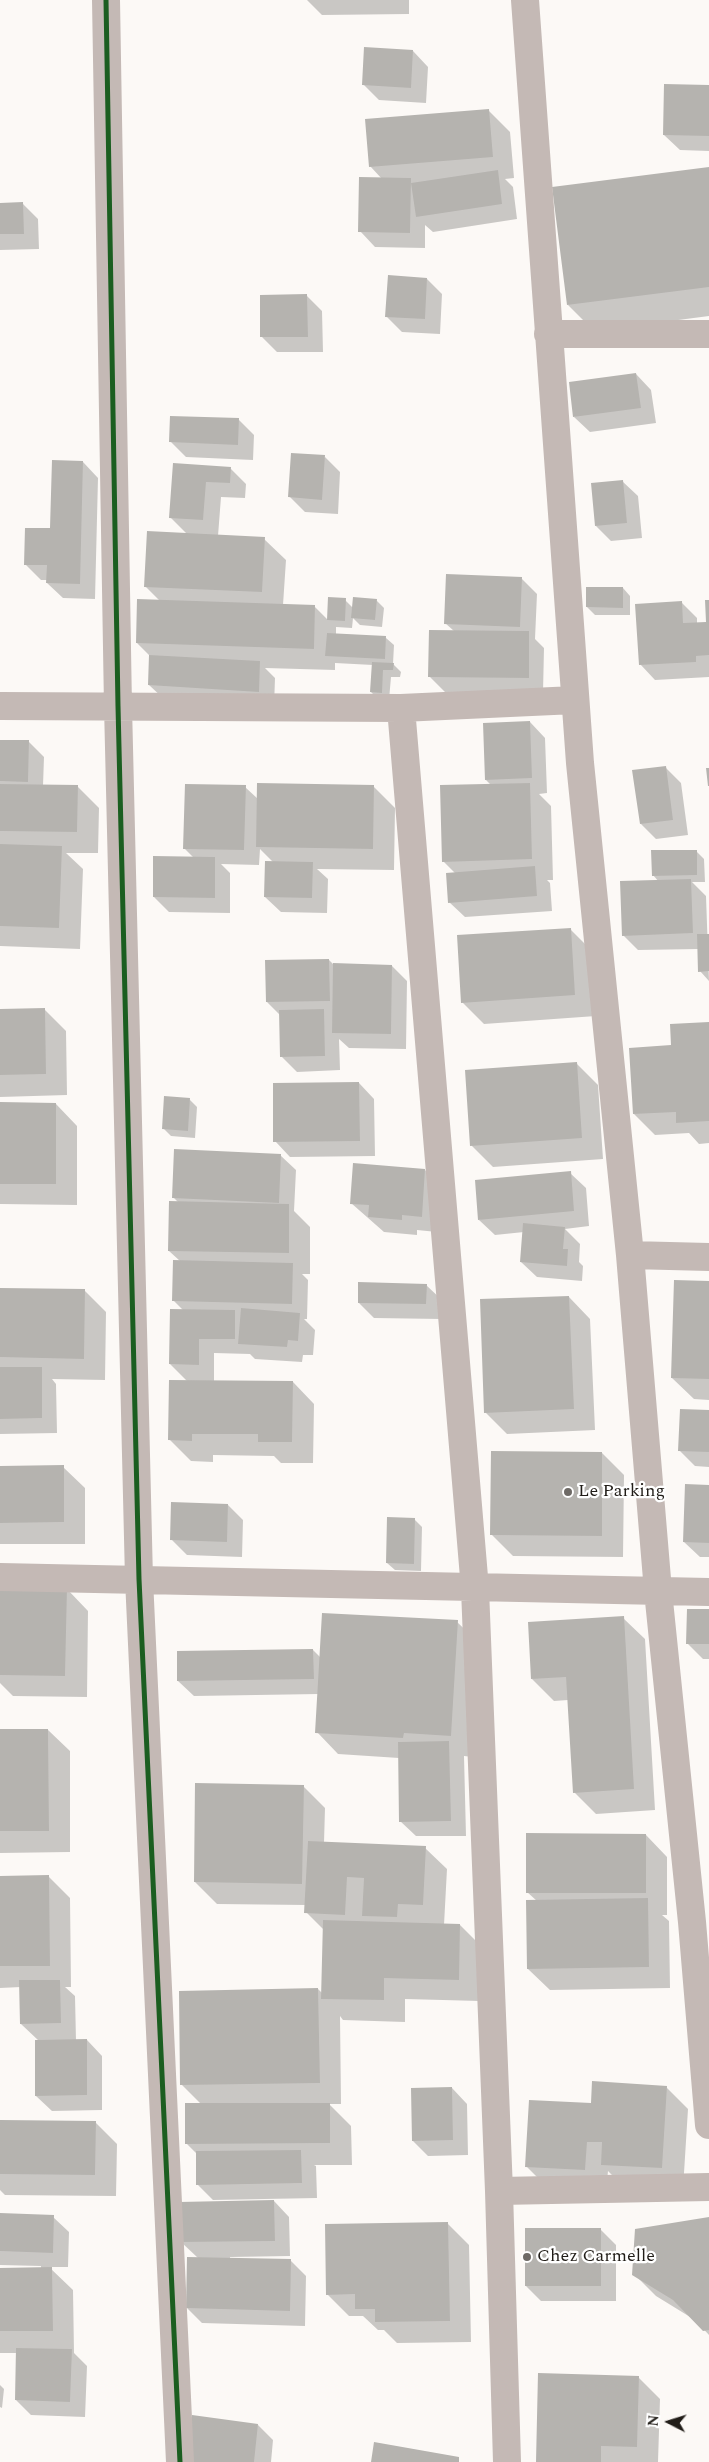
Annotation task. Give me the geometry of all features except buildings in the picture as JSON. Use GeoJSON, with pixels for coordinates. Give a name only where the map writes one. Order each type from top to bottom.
{"type":"FeatureCollection","features":[{"type":"Feature","properties":{"kind":"street"},"geometry":{"type":"LineString","coordinates":[[106,0],[118,706],[139,1579],[180,2462]]}},
{"type":"Feature","properties":{"kind":"street"},"geometry":{"type":"LineString","coordinates":[[525,0],[580,764],[630,1255],[658,1591],[700,1922],[709,2125]]}},
{"type":"Feature","properties":{"kind":"street"},"geometry":{"type":"LineString","coordinates":[[548,334],[709,334]]}},
{"type":"Feature","properties":{"kind":"street"},"geometry":{"type":"LineString","coordinates":[[0,706],[402,708],[575,700]]}},
{"type":"Feature","properties":{"kind":"street"},"geometry":{"type":"LineString","coordinates":[[402,708],[475,1589],[499,2191],[507,2462]]}},
{"type":"Feature","properties":{"kind":"street"},"geometry":{"type":"LineString","coordinates":[[630,1255],[709,1257]]}},
{"type":"Feature","properties":{"kind":"street"},"geometry":{"type":"LineString","coordinates":[[0,1577],[139,1579],[475,1589],[709,1592]]}},
{"type":"Feature","properties":{"kind":"street"},"geometry":{"type":"LineString","coordinates":[[499,2191],[709,2187]]}},
{"type":"Feature","properties":{"kind":"cycle path"},"geometry":{"type":"LineString","coordinates":[[106,0],[118,706],[139,1579],[180,2462]]}},
{"type":"Feature","properties":{"kind":"place","name":"Le Parking"},"geometry":{"type":"Point","coordinates":[568,1492]}},
{"type":"Feature","properties":{"kind":"place","name":"Chez Carmelle"},"geometry":{"type":"Point","coordinates":[527,2257]}}]}
